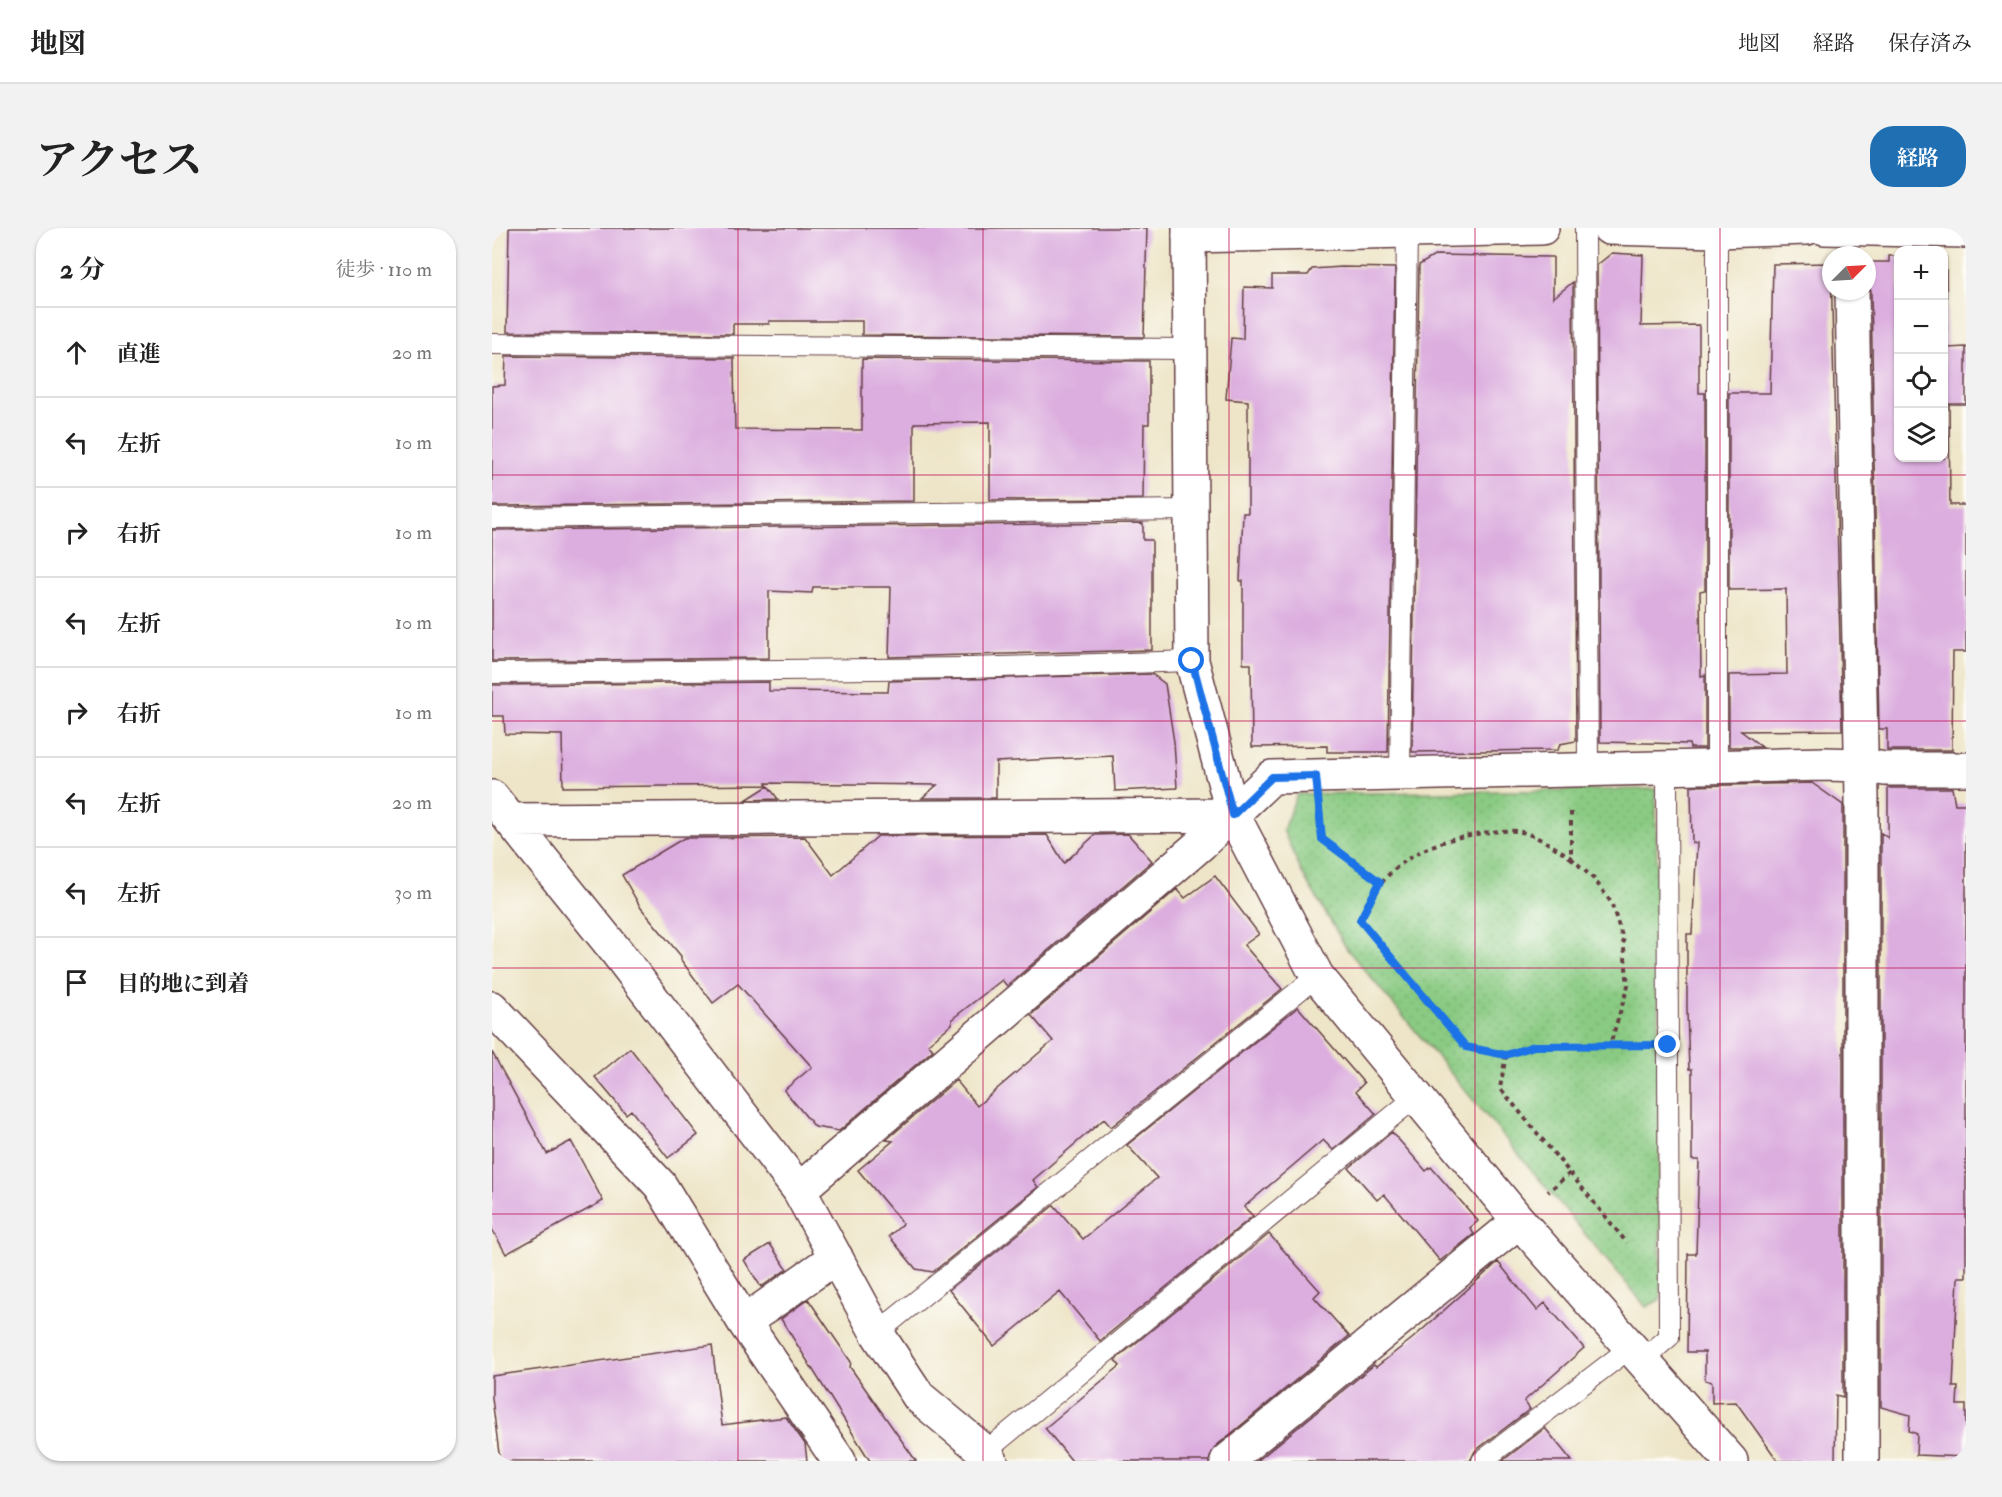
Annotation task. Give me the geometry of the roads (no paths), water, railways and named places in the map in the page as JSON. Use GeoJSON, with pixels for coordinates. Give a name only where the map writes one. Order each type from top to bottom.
{"type":"FeatureCollection","features":[{"type":"Feature","properties":{"kind":"street"},"geometry":{"type":"LineString","coordinates":[[1542,228],[1189,232],[1192,661],[1233,815],[1317,976],[1518,1221],[1731,1461]]}},
{"type":"Feature","properties":{"kind":"street"},"geometry":{"type":"LineString","coordinates":[[1609,228],[1717,231],[1807,228]]}},
{"type":"Feature","properties":{"kind":"street"},"geometry":{"type":"LineString","coordinates":[[1844,235],[1966,231]]}},
{"type":"Feature","properties":{"kind":"street"},"geometry":{"type":"LineString","coordinates":[[1852,300],[1862,765],[1862,1461]]}},
{"type":"Feature","properties":{"kind":"street"},"geometry":{"type":"LineString","coordinates":[[800,1191],[1233,815],[1272,777],[1862,765],[1885,769],[1966,769]]}},
{"type":"Feature","properties":{"kind":"street"},"geometry":{"type":"LineString","coordinates":[[501,808],[1233,815]]}},
{"type":"Feature","properties":{"kind":"street"},"geometry":{"type":"LineString","coordinates":[[501,808],[616,951],[800,1191],[877,1333],[919,1397],[988,1456]]}},
{"type":"Feature","properties":{"kind":"street"},"geometry":{"type":"LineString","coordinates":[[492,1008],[660,1185],[744,1322],[839,1461]]}},
{"type":"Feature","properties":{"kind":"street"},"geometry":{"type":"LineString","coordinates":[[1227,1461],[1518,1221]]}},
{"type":"Feature","properties":{"kind":"street"},"geometry":{"type":"LineString","coordinates":[[744,1322],[836,1257]]}},
{"type":"Feature","properties":{"kind":"lane"},"geometry":{"type":"LineString","coordinates":[[1579,769],[1585,228]]}},
{"type":"Feature","properties":{"kind":"lane"},"geometry":{"type":"LineString","coordinates":[[1400,773],[1407,230]]}},
{"type":"Feature","properties":{"kind":"lane"},"geometry":{"type":"LineString","coordinates":[[1717,231],[1717,768]]}},
{"type":"Feature","properties":{"kind":"lane"},"geometry":{"type":"LineString","coordinates":[[492,344],[1190,349]]}},
{"type":"Feature","properties":{"kind":"lane"},"geometry":{"type":"LineString","coordinates":[[492,518],[1191,510]]}},
{"type":"Feature","properties":{"kind":"lane"},"geometry":{"type":"LineString","coordinates":[[492,673],[969,668],[1192,661]]}},
{"type":"Feature","properties":{"kind":"lane"},"geometry":{"type":"LineString","coordinates":[[1482,1461],[1636,1354],[1669,1337],[1667,769]]}},
{"type":"Feature","properties":{"kind":"lane"},"geometry":{"type":"LineString","coordinates":[[877,1333],[1317,976]]}},
{"type":"Feature","properties":{"kind":"lane"},"geometry":{"type":"LineString","coordinates":[[988,1456],[1417,1096]]}}]}
